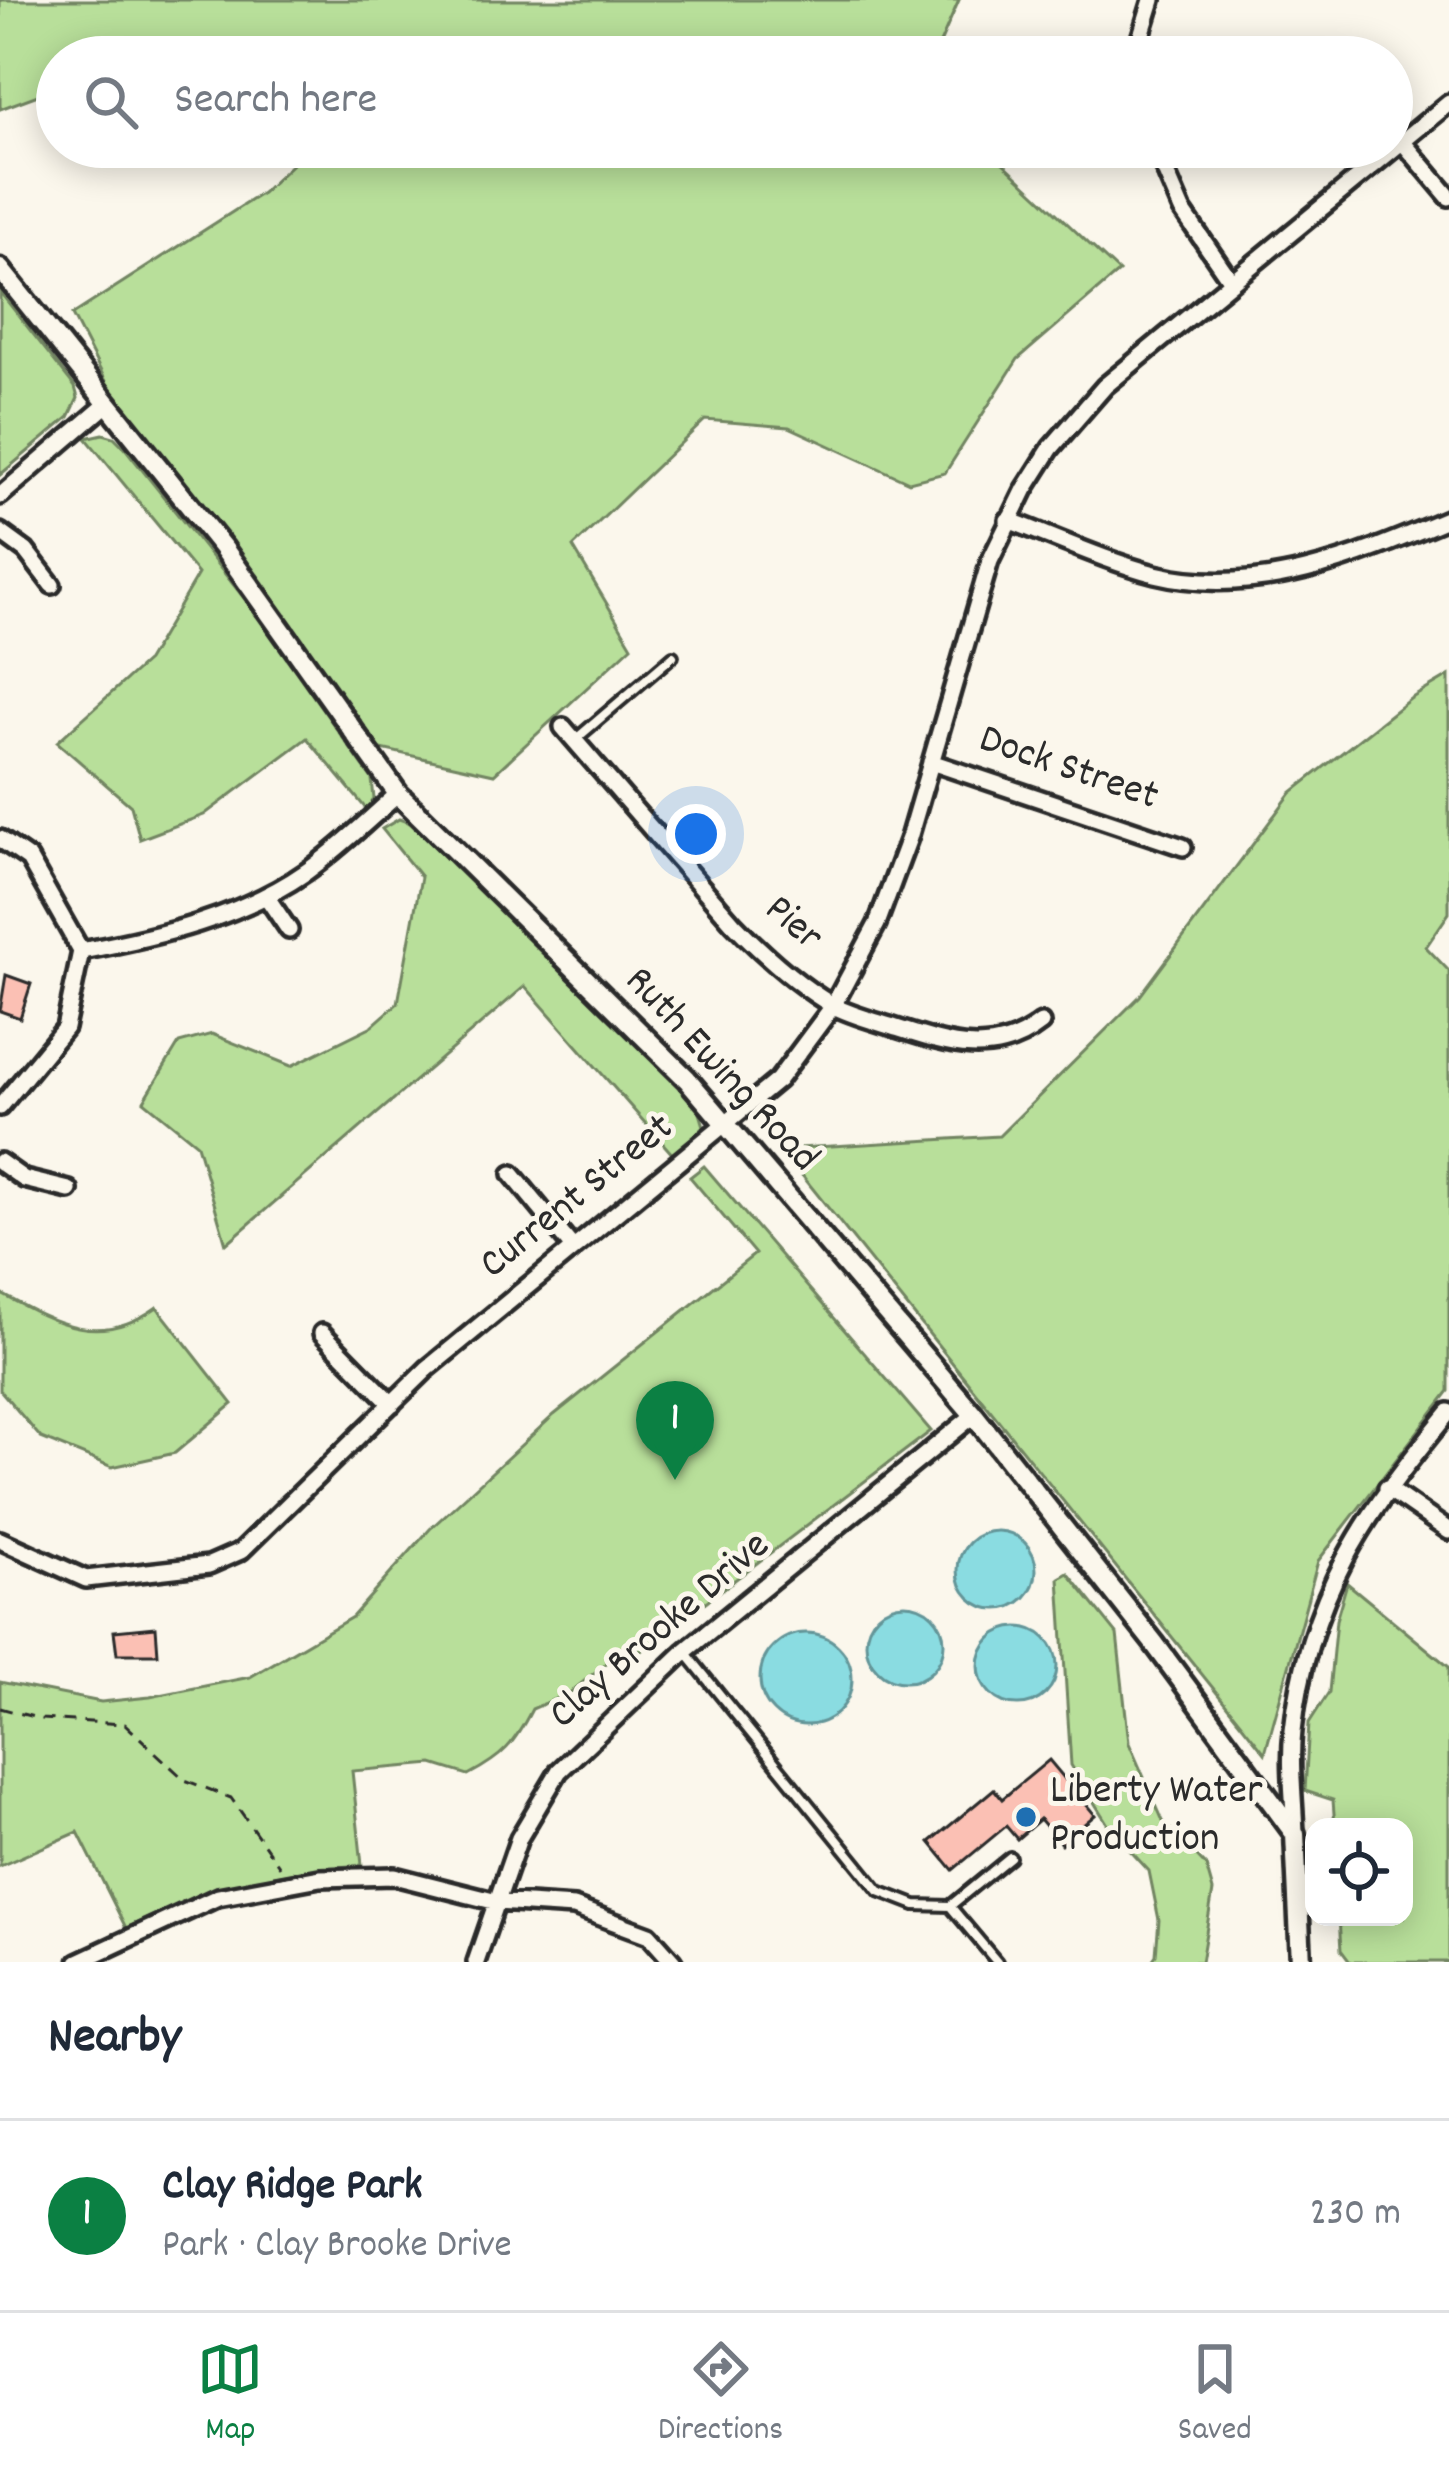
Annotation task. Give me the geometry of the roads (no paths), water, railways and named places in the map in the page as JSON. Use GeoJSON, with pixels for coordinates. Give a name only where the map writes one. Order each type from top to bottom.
{"type":"FeatureCollection","features":[{"type":"Feature","properties":{"kind":"street"},"geometry":{"type":"LineString","coordinates":[[1141,36],[1152,0]]}},
{"type":"Feature","properties":{"kind":"street","name":"Current Street"},"geometry":{"type":"LineString","coordinates":[[1413,131],[1449,103]]}},
{"type":"Feature","properties":{"kind":"street"},"geometry":{"type":"LineString","coordinates":[[1413,154],[1449,197]]}},
{"type":"Feature","properties":{"kind":"street"},"geometry":{"type":"LineString","coordinates":[[1164,168],[1182,210],[1231,281]]}},
{"type":"Feature","properties":{"kind":"street","name":"Current Street"},"geometry":{"type":"LineString","coordinates":[[0,1540],[86,1579],[209,1565],[241,1551],[427,1369],[778,1080],[833,1006],[886,903],[991,561],[1008,520],[1052,448],[1082,410],[1367,168]]}},
{"type":"Feature","properties":{"kind":"street","name":"Ruth Ewing Road"},"geometry":{"type":"LineString","coordinates":[[0,269],[224,549],[398,794],[671,1062],[727,1124],[974,1415],[1154,1643],[1295,1834]]}},
{"type":"Feature","properties":{"kind":"street"},"geometry":{"type":"LineString","coordinates":[[0,496],[106,405]]}},
{"type":"Feature","properties":{"kind":"street"},"geometry":{"type":"LineString","coordinates":[[1008,520],[1156,574],[1223,580],[1283,575],[1342,562],[1449,518]]}},
{"type":"Feature","properties":{"kind":"street"},"geometry":{"type":"LineString","coordinates":[[0,532],[26,551],[52,585]]}},
{"type":"Feature","properties":{"kind":"street","name":"Pier"},"geometry":{"type":"LineString","coordinates":[[569,734],[733,923],[833,1006],[950,1045],[974,1048],[1010,1042],[1041,1023]]}},
{"type":"Feature","properties":{"kind":"street","name":"Dock Street"},"geometry":{"type":"LineString","coordinates":[[931,762],[1183,847]]}},
{"type":"Feature","properties":{"kind":"street"},"geometry":{"type":"LineString","coordinates":[[81,951],[150,939],[266,896],[308,871],[398,794]]}},
{"type":"Feature","properties":{"kind":"street"},"geometry":{"type":"LineString","coordinates":[[0,839],[29,859],[81,951],[65,1028],[0,1107]]}},
{"type":"Feature","properties":{"kind":"street"},"geometry":{"type":"LineString","coordinates":[[266,896],[289,930]]}},
{"type":"Feature","properties":{"kind":"street"},"geometry":{"type":"LineString","coordinates":[[0,1162],[24,1179],[70,1190]]}},
{"type":"Feature","properties":{"kind":"street"},"geometry":{"type":"LineString","coordinates":[[512,1174],[573,1247]]}},
{"type":"Feature","properties":{"kind":"street"},"geometry":{"type":"LineString","coordinates":[[322,1333],[392,1404]]}},
{"type":"Feature","properties":{"kind":"street"},"geometry":{"type":"LineString","coordinates":[[1301,1962],[1292,1737],[1309,1646],[1342,1561],[1387,1488],[1449,1412]]}},
{"type":"Feature","properties":{"kind":"street","name":"Clay Brooke Drive"},"geometry":{"type":"LineString","coordinates":[[476,1962],[519,1838],[559,1771],[685,1651],[974,1415]]}},
{"type":"Feature","properties":{"kind":"street"},"geometry":{"type":"LineString","coordinates":[[1387,1488],[1449,1531]]}},
{"type":"Feature","properties":{"kind":"street"},"geometry":{"type":"LineString","coordinates":[[78,1962],[218,1897],[320,1878],[394,1876],[497,1902],[574,1907],[649,1935],[673,1962]]}},
{"type":"Feature","properties":{"kind":"lane"},"geometry":{"type":"LineString","coordinates":[[569,734],[673,656]]}},
{"type":"Feature","properties":{"kind":"lane"},"geometry":{"type":"LineString","coordinates":[[685,1651],[879,1892],[915,1905],[950,1906],[1010,1857]]}},
{"type":"Feature","properties":{"kind":"lane"},"geometry":{"type":"LineString","coordinates":[[950,1906],[997,1962]]}},
{"type":"Feature","properties":{"kind":"water"},"geometry":{"type":"Polygon","coordinates":[[[997,1531],[1025,1542],[1036,1570],[1025,1598],[997,1609],[969,1598],[958,1570],[969,1542],[997,1531]]]}},
{"type":"Feature","properties":{"kind":"water"},"geometry":{"type":"Polygon","coordinates":[[[905,1604],[933,1615],[944,1643],[933,1671],[905,1682],[877,1671],[866,1643],[877,1615],[905,1604]]]}},
{"type":"Feature","properties":{"kind":"water"},"geometry":{"type":"Polygon","coordinates":[[[1018,1627],[1046,1638],[1057,1666],[1046,1694],[1018,1705],[990,1694],[979,1666],[990,1638],[1018,1627]]]}},
{"type":"Feature","properties":{"kind":"water"},"geometry":{"type":"Polygon","coordinates":[[[806,1633],[838,1647],[852,1679],[838,1711],[806,1725],[774,1711],[760,1679],[774,1647],[806,1633]]]}},
{"type":"Feature","properties":{"kind":"place","name":"Clay Ridge Park"},"geometry":{"type":"Point","coordinates":[675,1480]}},
{"type":"Feature","properties":{"kind":"place","name":"Liberty Water Production"},"geometry":{"type":"Point","coordinates":[1026,1817]}}]}
